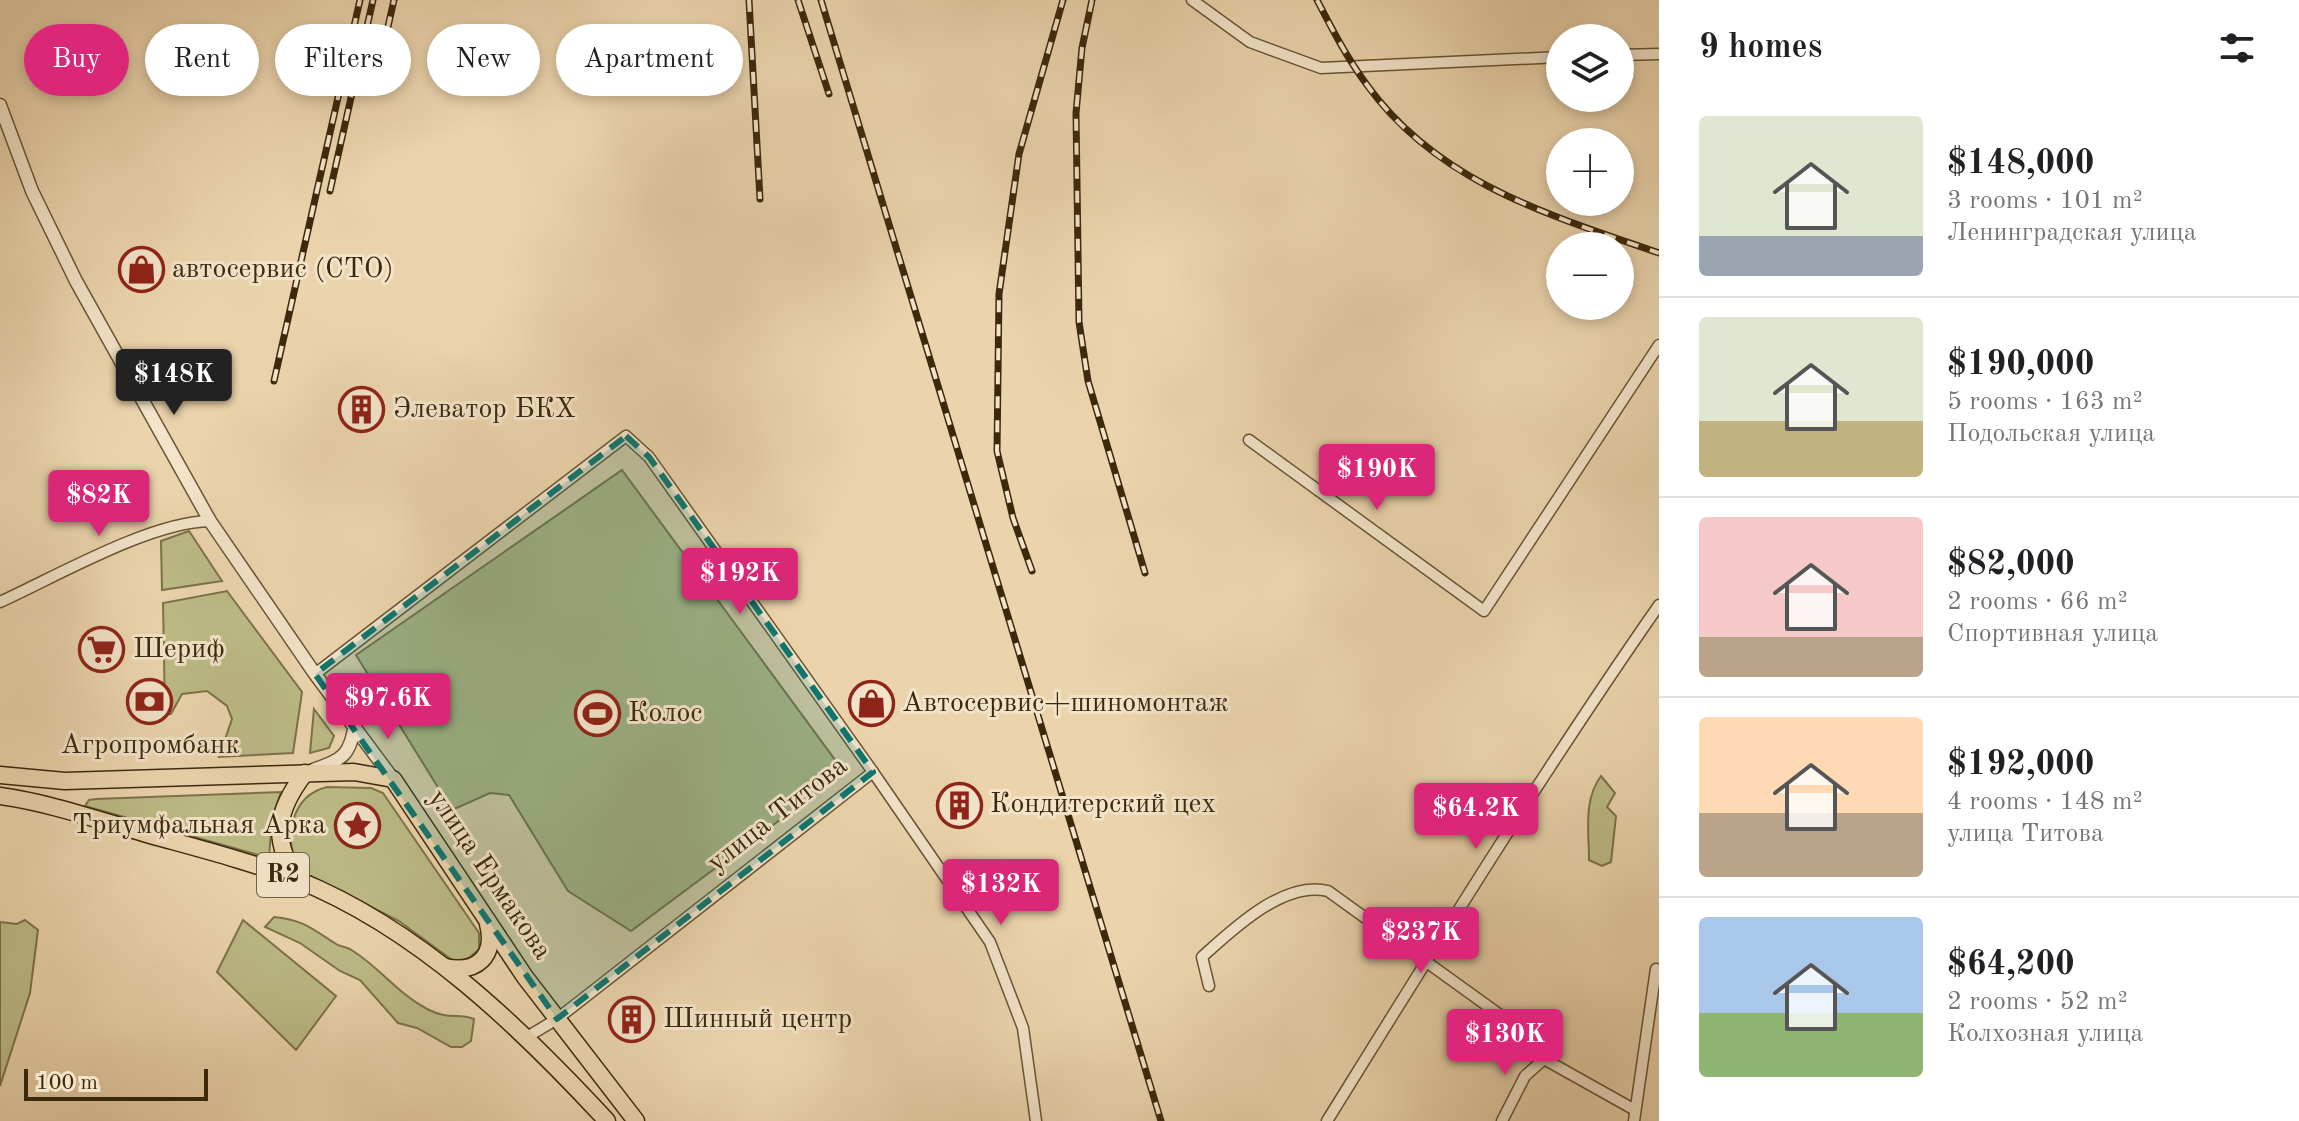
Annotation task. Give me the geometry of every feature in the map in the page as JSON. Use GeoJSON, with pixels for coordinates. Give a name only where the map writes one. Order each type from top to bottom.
{"type":"FeatureCollection","features":[{"type":"Feature","properties":{"kind":"main road","name":"улица Ермакова"},"geometry":{"type":"LineString","coordinates":[[0,775],[65,781],[354,772],[393,779],[525,977],[636,1121]]}},
{"type":"Feature","properties":{"kind":"main road"},"geometry":{"type":"LineString","coordinates":[[299,881],[282,856],[280,830],[283,808],[305,773]]}},
{"type":"Feature","properties":{"kind":"main road","name":"R2"},"geometry":{"type":"LineString","coordinates":[[0,796],[38,801],[299,881],[372,919],[443,967],[527,1037],[607,1121]]}},
{"type":"Feature","properties":{"kind":"main road"},"geometry":{"type":"LineString","coordinates":[[443,967],[460,971],[475,968],[485,959],[492,941],[486,916]]}},
{"type":"Feature","properties":{"kind":"street"},"geometry":{"type":"LineString","coordinates":[[1192,0],[1250,42],[1321,68],[1546,58]]}},
{"type":"Feature","properties":{"kind":"street"},"geometry":{"type":"LineString","coordinates":[[1634,55],[1659,54]]}},
{"type":"Feature","properties":{"kind":"street"},"geometry":{"type":"LineString","coordinates":[[0,105],[32,191],[76,281],[210,521],[315,674],[393,779]]}},
{"type":"Feature","properties":{"kind":"street"},"geometry":{"type":"LineString","coordinates":[[1249,440],[1484,611],[1659,345]]}},
{"type":"Feature","properties":{"kind":"street","name":"улица Титова"},"geometry":{"type":"LineString","coordinates":[[315,674],[626,436],[649,457],[873,772],[557,1019],[527,1037]]}},
{"type":"Feature","properties":{"kind":"street"},"geometry":{"type":"LineString","coordinates":[[0,602],[149,535],[188,521],[210,521]]}},
{"type":"Feature","properties":{"kind":"street"},"geometry":{"type":"LineString","coordinates":[[1327,1121],[1427,959],[1659,605]]}},
{"type":"Feature","properties":{"kind":"street"},"geometry":{"type":"LineString","coordinates":[[305,773],[341,760],[351,745],[355,724]]}},
{"type":"Feature","properties":{"kind":"street"},"geometry":{"type":"LineString","coordinates":[[873,772],[990,942],[1023,1028],[1036,1121]]}},
{"type":"Feature","properties":{"kind":"street"},"geometry":{"type":"LineString","coordinates":[[1209,986],[1202,957],[1283,895],[1300,888],[1328,891],[1427,959],[1539,1043],[1544,1059],[1635,1116],[1656,969]]}},
{"type":"Feature","properties":{"kind":"street"},"geometry":{"type":"LineString","coordinates":[[1502,1121],[1525,1076],[1544,1059]]}},
{"type":"Feature","properties":{"kind":"highlighted area"},"geometry":{"type":"Polygon","coordinates":[[[626,436],[649,457],[873,772],[557,1019],[315,674],[626,436]]]}},
{"type":"Feature","properties":{"kind":"shaded area","name":"Колос"},"geometry":{"type":"Polygon","coordinates":[[[622,470],[844,772],[631,931],[568,891],[509,795],[490,793],[452,810],[356,655],[622,470]]]}},
{"type":"Feature","properties":{"kind":"shaded area"},"geometry":{"type":"Polygon","coordinates":[[[189,531],[222,581],[162,590],[161,541],[189,531]]]}},
{"type":"Feature","properties":{"kind":"shaded area"},"geometry":{"type":"Polygon","coordinates":[[[227,591],[302,692],[293,753],[219,757],[232,719],[227,706],[207,691],[182,694],[171,714],[165,714],[163,603],[227,591]]]}},
{"type":"Feature","properties":{"kind":"shaded area"},"geometry":{"type":"Polygon","coordinates":[[[314,709],[334,736],[329,748],[310,753],[314,709]]]}},
{"type":"Feature","properties":{"kind":"shaded area"},"geometry":{"type":"Polygon","coordinates":[[[1601,776],[1615,793],[1607,807],[1616,816],[1611,862],[1602,866],[1589,860],[1588,827],[1589,806],[1601,776]]]}},
{"type":"Feature","properties":{"kind":"shaded area"},"geometry":{"type":"Polygon","coordinates":[[[327,787],[371,788],[383,793],[479,933],[479,949],[469,958],[455,962],[399,921],[297,869],[291,831],[298,808],[305,799],[327,787]]]}},
{"type":"Feature","properties":{"kind":"shaded area"},"geometry":{"type":"Polygon","coordinates":[[[281,792],[272,818],[269,858],[85,806],[89,800],[96,799],[281,792]]]}},
{"type":"Feature","properties":{"kind":"shaded area"},"geometry":{"type":"Polygon","coordinates":[[[274,917],[300,923],[351,950],[427,1009],[442,1015],[474,1019],[471,1041],[462,1047],[451,1047],[417,1028],[398,1023],[360,980],[340,971],[300,943],[265,927],[274,917]]]}},
{"type":"Feature","properties":{"kind":"shaded area"},"geometry":{"type":"Polygon","coordinates":[[[25,920],[38,930],[30,993],[0,1086],[0,922],[17,924],[25,920]]]}},
{"type":"Feature","properties":{"kind":"shaded area"},"geometry":{"type":"Polygon","coordinates":[[[243,920],[336,996],[296,1050],[217,972],[243,920]]]}},
{"type":"Feature","properties":{"kind":"railway"},"geometry":{"type":"LineString","coordinates":[[274,381],[360,0]]}},
{"type":"Feature","properties":{"kind":"railway"},"geometry":{"type":"LineString","coordinates":[[330,191],[373,0]]}},
{"type":"Feature","properties":{"kind":"railway"},"geometry":{"type":"LineString","coordinates":[[389,24],[394,0]]}},
{"type":"Feature","properties":{"kind":"railway"},"geometry":{"type":"LineString","coordinates":[[749,0],[760,199]]}},
{"type":"Feature","properties":{"kind":"railway"},"geometry":{"type":"LineString","coordinates":[[798,0],[829,94]]}},
{"type":"Feature","properties":{"kind":"railway"},"geometry":{"type":"LineString","coordinates":[[821,0],[1161,1121]]}},
{"type":"Feature","properties":{"kind":"railway"},"geometry":{"type":"LineString","coordinates":[[1032,571],[1013,518],[997,451],[999,294],[1019,154],[1063,0]]}},
{"type":"Feature","properties":{"kind":"railway"},"geometry":{"type":"LineString","coordinates":[[1092,0],[1082,48],[1076,113],[1079,322],[1088,381],[1145,573]]}},
{"type":"Feature","properties":{"kind":"railway"},"geometry":{"type":"LineString","coordinates":[[1317,0],[1367,85],[1395,119],[1427,147],[1498,192],[1659,253]]}},
{"type":"Feature","properties":{"kind":"place","name":"автосервис (СТО)"},"geometry":{"type":"Point","coordinates":[141,270]}},
{"type":"Feature","properties":{"kind":"place","name":"Элеватор БКХ"},"geometry":{"type":"Point","coordinates":[362,410]}},
{"type":"Feature","properties":{"kind":"place","name":"Шериф"},"geometry":{"type":"Point","coordinates":[102,650]}},
{"type":"Feature","properties":{"kind":"place","name":"Агропромбанк"},"geometry":{"type":"Point","coordinates":[150,702]}},
{"type":"Feature","properties":{"kind":"place","name":"Автосервис+шиномонтаж"},"geometry":{"type":"Point","coordinates":[871,704]}},
{"type":"Feature","properties":{"kind":"place","name":"Колос"},"geometry":{"type":"Point","coordinates":[597,714]}},
{"type":"Feature","properties":{"kind":"place","name":"Кондитерский цех"},"geometry":{"type":"Point","coordinates":[959,805]}},
{"type":"Feature","properties":{"kind":"place","name":"Триумфальная Арка"},"geometry":{"type":"Point","coordinates":[357,826]}},
{"type":"Feature","properties":{"kind":"place","name":"Шинный центр"},"geometry":{"type":"Point","coordinates":[632,1020]}}]}
